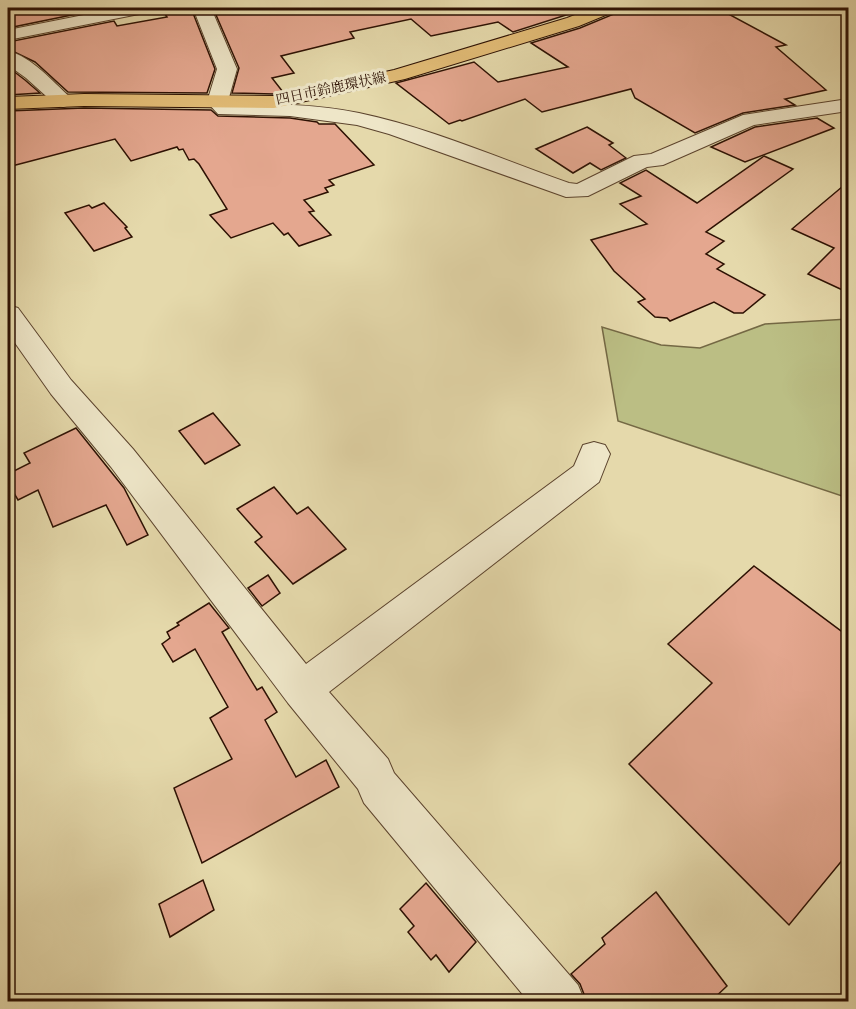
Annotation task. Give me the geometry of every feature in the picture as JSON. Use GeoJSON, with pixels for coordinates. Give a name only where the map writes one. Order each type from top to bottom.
{"type":"FeatureCollection","features":[{"type":"Feature","properties":{"kind":"main road","name":"四日市鈴鹿環状線"},"geometry":{"type":"LineString","coordinates":[[8,103],[274,102],[398,75],[573,22],[608,8]]}},
{"type":"Feature","properties":{"kind":"street"},"geometry":{"type":"LineString","coordinates":[[8,35],[144,8]]}},
{"type":"Feature","properties":{"kind":"street"},"geometry":{"type":"LineString","coordinates":[[202,8],[227,69],[217,102],[225,110],[312,112],[377,124],[398,129],[556,187],[580,191],[642,161],[655,160],[750,119],[849,105]]}},
{"type":"Feature","properties":{"kind":"street"},"geometry":{"type":"LineString","coordinates":[[8,57],[33,74],[63,101]]}},
{"type":"Feature","properties":{"kind":"street"},"geometry":{"type":"LineString","coordinates":[[8,314],[61,387],[122,458],[302,690],[373,774],[379,788],[561,1002]]}},
{"type":"Feature","properties":{"kind":"street"},"geometry":{"type":"LineString","coordinates":[[302,690],[583,477],[588,472],[594,454]]}},
{"type":"Feature","properties":{"kind":"green space"},"geometry":{"type":"Polygon","coordinates":[[[848,319],[848,498],[618,421],[602,327],[661,345],[700,348],[765,324],[848,319]]]}},
{"type":"Feature","properties":{"kind":"building"},"geometry":{"type":"Polygon","coordinates":[[[106,8],[8,28],[8,10],[106,8]]]}},
{"type":"Feature","properties":{"kind":"building"},"geometry":{"type":"Polygon","coordinates":[[[161,8],[191,8],[215,69],[207,93],[68,92],[35,62],[8,49],[8,42],[114,21],[117,26],[167,17],[161,8]]]}},
{"type":"Feature","properties":{"kind":"building"},"geometry":{"type":"Polygon","coordinates":[[[213,8],[414,8],[414,11],[431,8],[588,8],[513,32],[498,22],[431,36],[411,19],[350,32],[354,38],[281,56],[294,73],[272,78],[283,92],[274,94],[232,93],[239,68],[213,8]]]}},
{"type":"Feature","properties":{"kind":"building"},"geometry":{"type":"Polygon","coordinates":[[[618,8],[706,8],[714,13],[723,11],[786,45],[776,47],[826,90],[785,99],[795,105],[743,113],[695,133],[635,98],[631,89],[542,112],[525,99],[449,124],[396,83],[474,62],[498,82],[568,67],[531,43],[580,28],[614,14],[618,8]]]}},
{"type":"Feature","properties":{"kind":"building"},"geometry":{"type":"Polygon","coordinates":[[[8,67],[25,80],[40,93],[8,95],[8,67]]]}},
{"type":"Feature","properties":{"kind":"building"},"geometry":{"type":"Polygon","coordinates":[[[84,108],[211,110],[218,116],[290,118],[319,124],[335,124],[374,165],[329,180],[334,185],[325,188],[328,192],[304,200],[314,211],[309,212],[331,235],[299,246],[288,233],[284,235],[273,223],[231,238],[210,215],[227,209],[199,164],[194,159],[189,160],[183,149],[179,150],[177,147],[131,161],[115,139],[8,167],[8,111],[84,108]]]}},
{"type":"Feature","properties":{"kind":"building"},"geometry":{"type":"Polygon","coordinates":[[[817,118],[834,128],[745,162],[711,147],[755,127],[817,118]]]}},
{"type":"Feature","properties":{"kind":"building"},"geometry":{"type":"Polygon","coordinates":[[[587,127],[613,143],[609,145],[626,158],[601,170],[590,163],[573,173],[536,149],[587,127]]]}},
{"type":"Feature","properties":{"kind":"building"},"geometry":{"type":"Polygon","coordinates":[[[764,156],[793,169],[706,232],[724,241],[706,254],[724,264],[717,269],[765,295],[743,313],[734,313],[714,302],[670,321],[667,318],[655,317],[638,302],[645,299],[614,271],[591,240],[647,224],[620,204],[641,196],[620,183],[646,170],[697,203],[764,156]]]}},
{"type":"Feature","properties":{"kind":"building"},"geometry":{"type":"Polygon","coordinates":[[[849,181],[849,293],[808,274],[834,248],[792,229],[849,181]]]}},
{"type":"Feature","properties":{"kind":"building"},"geometry":{"type":"Polygon","coordinates":[[[104,203],[127,227],[125,228],[132,237],[94,251],[65,213],[89,205],[92,208],[104,203]]]}},
{"type":"Feature","properties":{"kind":"building"},"geometry":{"type":"Polygon","coordinates":[[[213,413],[240,445],[205,464],[179,431],[213,413]]]}},
{"type":"Feature","properties":{"kind":"building"},"geometry":{"type":"Polygon","coordinates":[[[76,428],[124,488],[148,535],[127,545],[106,505],[53,527],[38,490],[18,500],[8,483],[8,474],[30,463],[24,453],[76,428]]]}},
{"type":"Feature","properties":{"kind":"building"},"geometry":{"type":"Polygon","coordinates":[[[274,487],[297,514],[308,507],[346,549],[293,584],[255,542],[262,537],[237,509],[274,487]]]}},
{"type":"Feature","properties":{"kind":"building"},"geometry":{"type":"Polygon","coordinates":[[[754,566],[849,637],[849,852],[789,925],[629,764],[712,683],[668,644],[754,566]]]}},
{"type":"Feature","properties":{"kind":"building"},"geometry":{"type":"Polygon","coordinates":[[[268,575],[280,593],[262,606],[248,588],[268,575]]]}},
{"type":"Feature","properties":{"kind":"building"},"geometry":{"type":"Polygon","coordinates":[[[209,603],[229,628],[222,632],[257,690],[262,687],[277,712],[265,720],[296,777],[326,760],[339,787],[202,863],[174,788],[232,759],[210,718],[228,707],[195,649],[173,662],[162,644],[170,638],[167,632],[179,625],[177,623],[209,603]]]}},
{"type":"Feature","properties":{"kind":"building"},"geometry":{"type":"Polygon","coordinates":[[[203,880],[214,910],[170,937],[159,904],[203,880]]]}},
{"type":"Feature","properties":{"kind":"building"},"geometry":{"type":"Polygon","coordinates":[[[426,883],[476,942],[449,972],[436,955],[431,960],[408,932],[414,926],[400,909],[426,883]]]}},
{"type":"Feature","properties":{"kind":"building"},"geometry":{"type":"Polygon","coordinates":[[[656,892],[727,986],[710,1002],[587,1002],[580,984],[571,974],[605,944],[602,938],[656,892]]]}}]}
